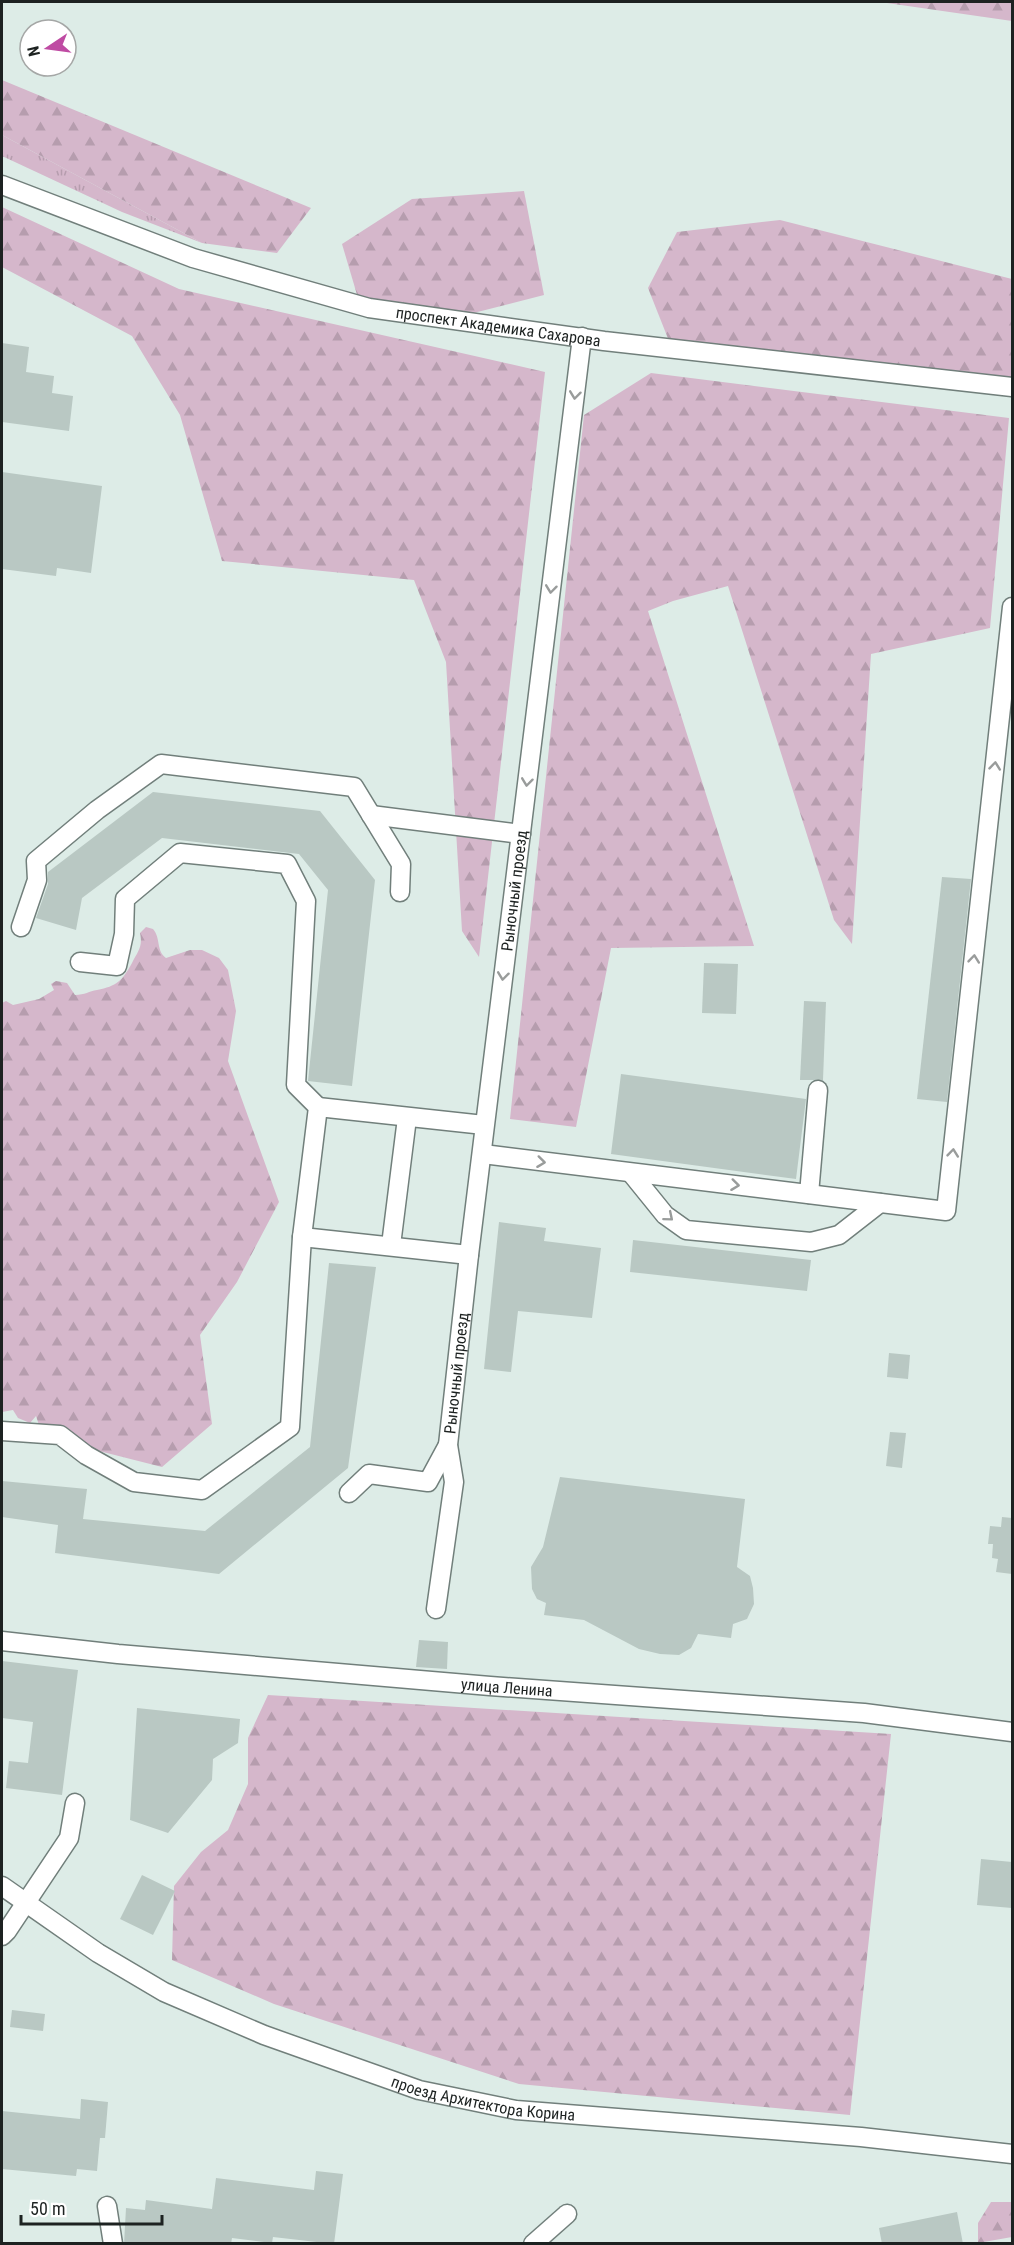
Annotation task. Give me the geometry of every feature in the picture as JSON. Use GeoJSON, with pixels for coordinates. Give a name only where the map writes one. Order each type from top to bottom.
{"type":"FeatureCollection","features":[{"type":"Feature","properties":{"kind":"street","name":"проспект Академика Сахарова"},"geometry":{"type":"LineString","coordinates":[[2,185],[193,258],[369,308],[582,337],[1012,387]]}},
{"type":"Feature","properties":{"kind":"street","name":"Рыночный проезд"},"geometry":{"type":"LineString","coordinates":[[448,1445],[469,1255],[483,1154],[484,1125],[582,337]]}},
{"type":"Feature","properties":{"kind":"street"},"geometry":{"type":"LineString","coordinates":[[483,1154],[946,1211],[1012,607]]}},
{"type":"Feature","properties":{"kind":"street"},"geometry":{"type":"LineString","coordinates":[[21,927],[37,880],[36,861],[97,810],[161,764],[354,787],[401,864],[400,892]]}},
{"type":"Feature","properties":{"kind":"street"},"geometry":{"type":"LineString","coordinates":[[371,815],[521,834]]}},
{"type":"Feature","properties":{"kind":"street"},"geometry":{"type":"LineString","coordinates":[[80,962],[117,966],[124,934],[124,899],[180,853],[287,864],[306,901],[296,1085],[318,1107],[484,1125]]}},
{"type":"Feature","properties":{"kind":"street"},"geometry":{"type":"LineString","coordinates":[[809,1194],[818,1090]]}},
{"type":"Feature","properties":{"kind":"street"},"geometry":{"type":"LineString","coordinates":[[2,1431],[60,1435],[86,1455],[134,1482],[202,1490],[290,1427],[302,1237],[318,1107]]}},
{"type":"Feature","properties":{"kind":"street"},"geometry":{"type":"LineString","coordinates":[[391,1245],[407,1118]]}},
{"type":"Feature","properties":{"kind":"street"},"geometry":{"type":"LineString","coordinates":[[631,1173],[665,1215],[686,1230],[811,1242],[839,1235],[880,1203]]}},
{"type":"Feature","properties":{"kind":"street"},"geometry":{"type":"LineString","coordinates":[[302,1237],[469,1255]]}},
{"type":"Feature","properties":{"kind":"street"},"geometry":{"type":"LineString","coordinates":[[349,1492],[369,1474],[428,1482],[448,1445]]}},
{"type":"Feature","properties":{"kind":"street"},"geometry":{"type":"LineString","coordinates":[[436,1609],[454,1482],[448,1445]]}},
{"type":"Feature","properties":{"kind":"street","name":"улица Ленина"},"geometry":{"type":"LineString","coordinates":[[2,1641],[118,1654],[490,1686],[864,1713],[1012,1732]]}},
{"type":"Feature","properties":{"kind":"street"},"geometry":{"type":"LineString","coordinates":[[2,1936],[69,1838],[75,1803]]}},
{"type":"Feature","properties":{"kind":"street","name":"проезд Архитектора Корина"},"geometry":{"type":"LineString","coordinates":[[2,1886],[25,1905],[164,1992],[264,2035],[419,2090],[516,2110],[861,2137],[1012,2154]]}},
{"type":"Feature","properties":{"kind":"street"},"geometry":{"type":"LineString","coordinates":[[107,2206],[113,2244]]}},
{"type":"Feature","properties":{"kind":"street"},"geometry":{"type":"LineString","coordinates":[[533,2244],[567,2214]]}},
{"type":"Feature","properties":{"kind":"green space"},"geometry":{"type":"Polygon","coordinates":[[[880,2],[1012,2],[1012,21],[880,2]]]}},
{"type":"Feature","properties":{"kind":"green space"},"geometry":{"type":"Polygon","coordinates":[[[2,80],[311,208],[277,253],[202,243],[2,135],[2,80]]]}},
{"type":"Feature","properties":{"kind":"green space"},"geometry":{"type":"Polygon","coordinates":[[[2,135],[202,243],[122,212],[2,156],[2,135]]]}},
{"type":"Feature","properties":{"kind":"green space"},"geometry":{"type":"Polygon","coordinates":[[[524,191],[544,295],[446,320],[358,298],[342,244],[412,199],[524,191]]]}},
{"type":"Feature","properties":{"kind":"green space"},"geometry":{"type":"Polygon","coordinates":[[[2,207],[179,289],[545,372],[479,957],[462,931],[446,662],[414,580],[222,561],[180,415],[132,336],[2,267],[2,207]]]}},
{"type":"Feature","properties":{"kind":"green space"},"geometry":{"type":"Polygon","coordinates":[[[780,220],[1012,279],[1012,381],[669,341],[648,288],[677,232],[780,220]]]}},
{"type":"Feature","properties":{"kind":"green space"},"geometry":{"type":"Polygon","coordinates":[[[651,373],[1009,418],[990,628],[871,654],[852,944],[834,920],[728,586],[673,601],[648,611],[754,946],[611,948],[576,1127],[510,1119],[584,415],[651,373]]]}},
{"type":"Feature","properties":{"kind":"green space"},"geometry":{"type":"Polygon","coordinates":[[[146,927],[153,929],[161,952],[166,958],[190,950],[202,950],[219,958],[228,970],[236,1011],[228,1061],[279,1202],[237,1282],[200,1335],[212,1424],[162,1467],[99,1451],[39,1425],[36,1416],[30,1423],[18,1418],[13,1410],[2,1412],[2,1003],[6,1001],[13,1005],[39,999],[54,990],[51,984],[56,981],[67,983],[75,995],[114,984],[122,978],[132,963],[140,945],[140,933],[146,927]]]}},
{"type":"Feature","properties":{"kind":"green space"},"geometry":{"type":"Polygon","coordinates":[[[268,1695],[891,1734],[850,2115],[519,2084],[274,2004],[172,1960],[174,1886],[201,1852],[228,1830],[248,1784],[248,1738],[268,1695]]]}},
{"type":"Feature","properties":{"kind":"green space"},"geometry":{"type":"Polygon","coordinates":[[[991,2202],[1011,2202],[1012,2237],[978,2243],[978,2223],[991,2202]]]}},
{"type":"Feature","properties":{"kind":"building"},"geometry":{"type":"Polygon","coordinates":[[[2,343],[29,347],[26,372],[54,376],[52,393],[73,396],[69,431],[2,422],[2,343]]]}},
{"type":"Feature","properties":{"kind":"building"},"geometry":{"type":"Polygon","coordinates":[[[2,472],[102,486],[91,573],[57,568],[56,576],[2,569],[2,472]]]}},
{"type":"Feature","properties":{"kind":"building"},"geometry":{"type":"Polygon","coordinates":[[[153,792],[320,811],[375,880],[352,1086],[308,1081],[328,890],[299,854],[162,838],[82,898],[76,930],[36,918],[48,884],[48,872],[153,792]]]}},
{"type":"Feature","properties":{"kind":"building"},"geometry":{"type":"Polygon","coordinates":[[[942,877],[971,879],[947,1102],[917,1099],[942,877]]]}},
{"type":"Feature","properties":{"kind":"building"},"geometry":{"type":"Polygon","coordinates":[[[704,963],[738,964],[736,1014],[702,1013],[704,963]]]}},
{"type":"Feature","properties":{"kind":"building"},"geometry":{"type":"Polygon","coordinates":[[[804,1001],[826,1002],[823,1080],[800,1080],[804,1001]]]}},
{"type":"Feature","properties":{"kind":"building"},"geometry":{"type":"Polygon","coordinates":[[[621,1074],[806,1099],[796,1179],[611,1154],[621,1074]]]}},
{"type":"Feature","properties":{"kind":"building"},"geometry":{"type":"Polygon","coordinates":[[[499,1222],[546,1228],[544,1241],[601,1248],[592,1318],[518,1311],[511,1372],[484,1369],[499,1222]]]}},
{"type":"Feature","properties":{"kind":"building"},"geometry":{"type":"Polygon","coordinates":[[[633,1240],[811,1260],[807,1291],[630,1272],[633,1240]]]}},
{"type":"Feature","properties":{"kind":"building"},"geometry":{"type":"Polygon","coordinates":[[[329,1263],[376,1267],[348,1468],[219,1574],[55,1553],[58,1525],[2,1517],[2,1481],[87,1489],[83,1519],[205,1531],[310,1447],[329,1263]]]}},
{"type":"Feature","properties":{"kind":"building"},"geometry":{"type":"Polygon","coordinates":[[[889,1353],[910,1355],[908,1379],[887,1377],[889,1353]]]}},
{"type":"Feature","properties":{"kind":"building"},"geometry":{"type":"Polygon","coordinates":[[[890,1432],[906,1433],[902,1468],[886,1466],[890,1432]]]}},
{"type":"Feature","properties":{"kind":"building"},"geometry":{"type":"Polygon","coordinates":[[[560,1477],[745,1499],[737,1567],[750,1576],[754,1604],[747,1619],[733,1624],[731,1638],[698,1634],[691,1648],[679,1655],[660,1654],[639,1649],[584,1620],[544,1615],[546,1603],[537,1599],[532,1589],[531,1567],[543,1547],[560,1477]]]}},
{"type":"Feature","properties":{"kind":"building"},"geometry":{"type":"Polygon","coordinates":[[[1002,1517],[1012,1518],[1012,1574],[996,1572],[998,1559],[992,1558],[993,1544],[988,1544],[990,1526],[1001,1527],[1002,1517]]]}},
{"type":"Feature","properties":{"kind":"building"},"geometry":{"type":"Polygon","coordinates":[[[419,1640],[448,1642],[447,1669],[416,1667],[419,1640]]]}},
{"type":"Feature","properties":{"kind":"building"},"geometry":{"type":"Polygon","coordinates":[[[2,1661],[78,1670],[62,1795],[6,1788],[9,1761],[28,1763],[33,1722],[2,1718],[2,1661]]]}},
{"type":"Feature","properties":{"kind":"building"},"geometry":{"type":"Polygon","coordinates":[[[137,1708],[240,1719],[238,1743],[213,1759],[212,1780],[168,1833],[130,1820],[137,1708]]]}},
{"type":"Feature","properties":{"kind":"building"},"geometry":{"type":"Polygon","coordinates":[[[981,1859],[1012,1862],[1012,1908],[977,1905],[981,1859]]]}},
{"type":"Feature","properties":{"kind":"building"},"geometry":{"type":"Polygon","coordinates":[[[142,1875],[175,1891],[153,1935],[120,1919],[142,1875]]]}},
{"type":"Feature","properties":{"kind":"building"},"geometry":{"type":"Polygon","coordinates":[[[12,2010],[45,2014],[43,2031],[10,2027],[12,2010]]]}},
{"type":"Feature","properties":{"kind":"building"},"geometry":{"type":"Polygon","coordinates":[[[81,2099],[108,2102],[105,2138],[100,2138],[97,2171],[77,2169],[76,2176],[2,2169],[2,2111],[80,2119],[81,2099]]]}},
{"type":"Feature","properties":{"kind":"building"},"geometry":{"type":"Polygon","coordinates":[[[316,2171],[343,2174],[334,2244],[273,2237],[272,2243],[232,2238],[231,2244],[124,2244],[126,2208],[145,2210],[146,2200],[212,2209],[216,2178],[314,2190],[316,2171]]]}},
{"type":"Feature","properties":{"kind":"building"},"geometry":{"type":"Polygon","coordinates":[[[957,2212],[963,2244],[882,2244],[879,2228],[957,2212]]]}}]}
